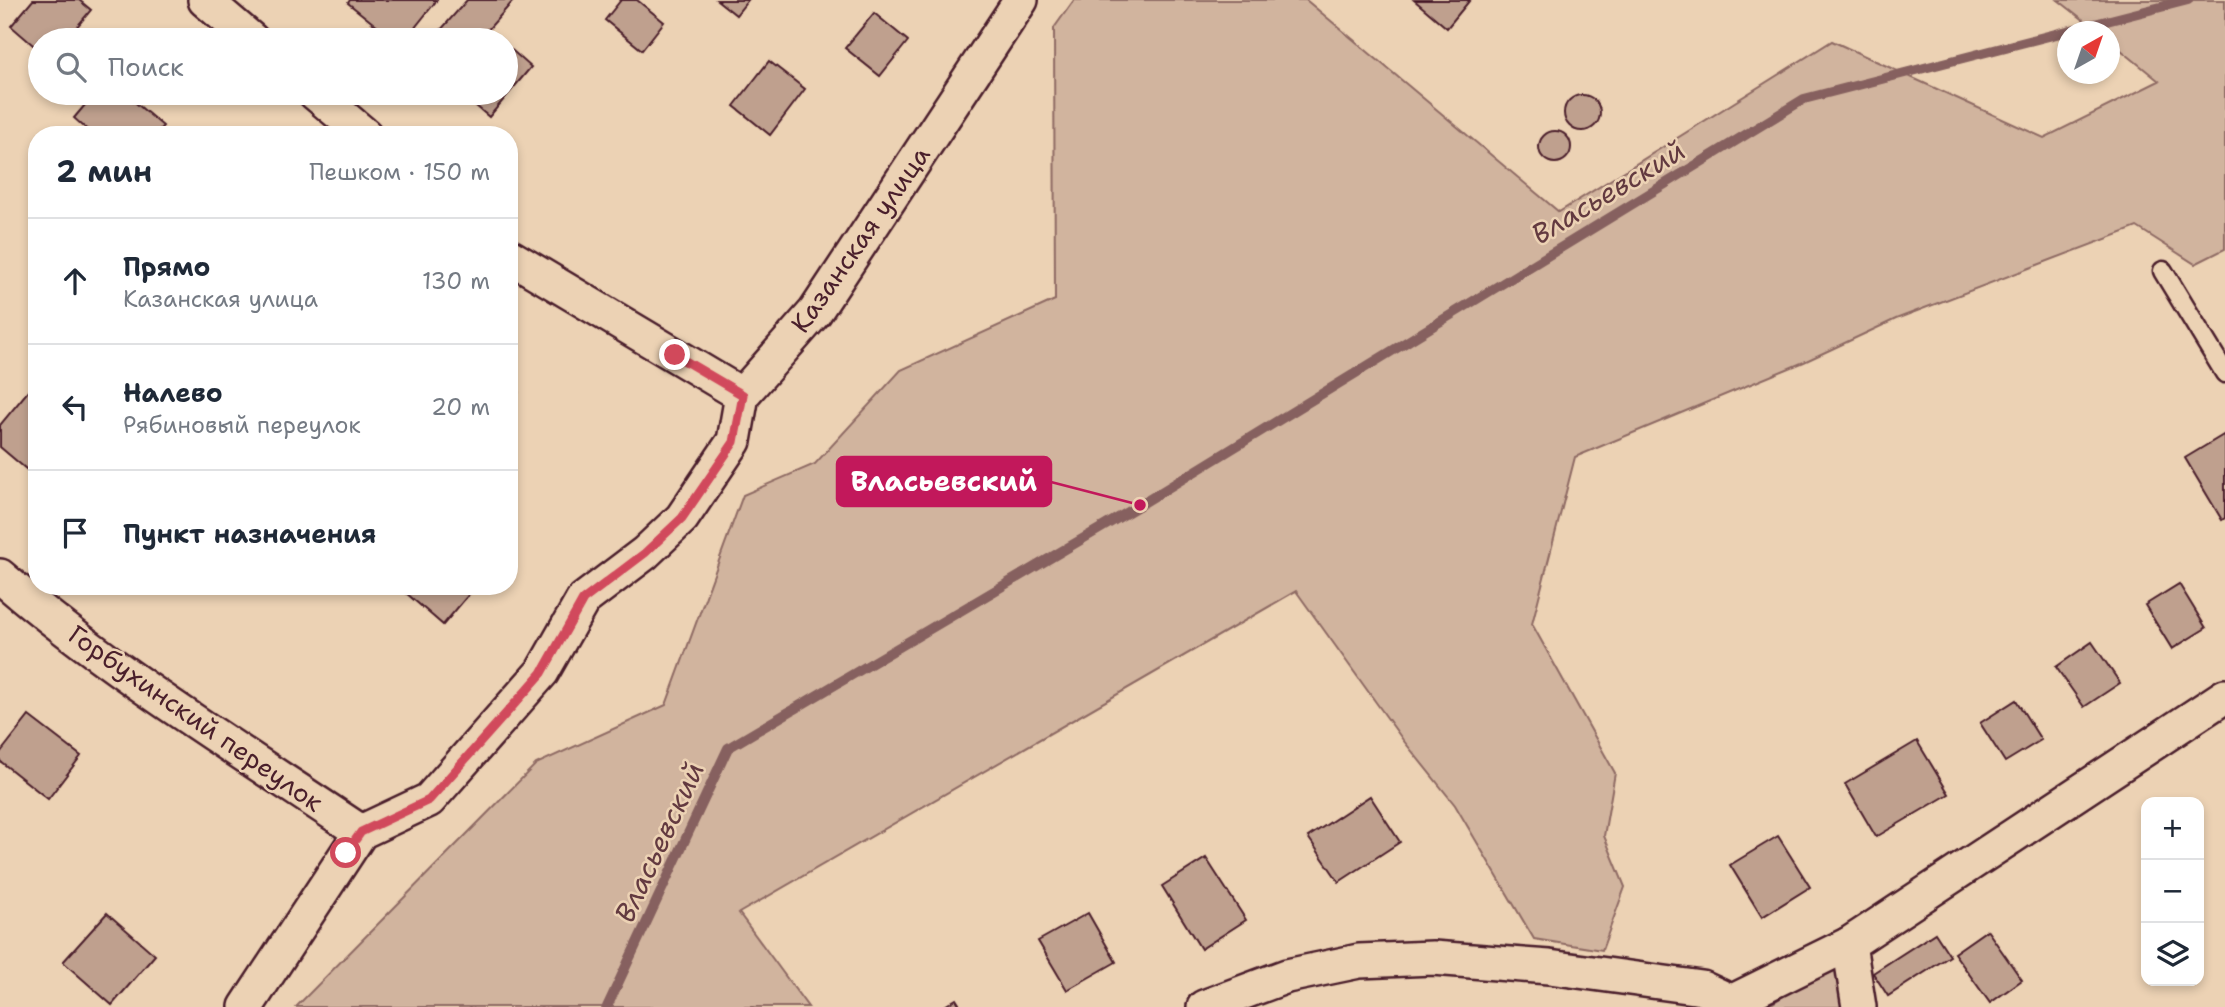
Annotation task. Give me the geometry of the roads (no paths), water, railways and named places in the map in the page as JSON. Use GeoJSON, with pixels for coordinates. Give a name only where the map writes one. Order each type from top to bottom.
{"type":"FeatureCollection","features":[{"type":"Feature","properties":{"kind":"street"},"geometry":{"type":"LineString","coordinates":[[205,0],[239,28]]}},
{"type":"Feature","properties":{"kind":"street","name":"Казанская улица"},"geometry":{"type":"LineString","coordinates":[[361,832],[429,800],[542,673],[583,600],[645,553],[682,518],[734,442],[743,395],[814,312],[1021,0]]}},
{"type":"Feature","properties":{"kind":"street"},"geometry":{"type":"LineString","coordinates":[[329,105],[354,126]]}},
{"type":"Feature","properties":{"kind":"street"},"geometry":{"type":"LineString","coordinates":[[518,261],[743,395]]}},
{"type":"Feature","properties":{"kind":"street","name":"Горбухинский переулок"},"geometry":{"type":"LineString","coordinates":[[0,576],[37,608],[189,717],[361,832]]}},
{"type":"Feature","properties":{"kind":"street"},"geometry":{"type":"LineString","coordinates":[[1204,1007],[1299,974],[1359,961],[1433,958],[1549,967],[1702,988],[1737,1004],[1849,944],[2225,696]]}},
{"type":"Feature","properties":{"kind":"street"},"geometry":{"type":"LineString","coordinates":[[246,1007],[361,832]]}},
{"type":"Feature","properties":{"kind":"street"},"geometry":{"type":"LineString","coordinates":[[1849,944],[1859,1007]]}},
{"type":"Feature","properties":{"kind":"lane"},"geometry":{"type":"LineString","coordinates":[[2163,271],[2225,373]]}},
{"type":"Feature","properties":{"kind":"waterway","name":"Власьевский"},"geometry":{"type":"LineString","coordinates":[[607,1007],[728,748],[1140,505],[1804,99],[2188,0]]}},
{"type":"Feature","properties":{"kind":"place","name":"Власьевский"},"geometry":{"type":"Point","coordinates":[1140,505]}}]}
